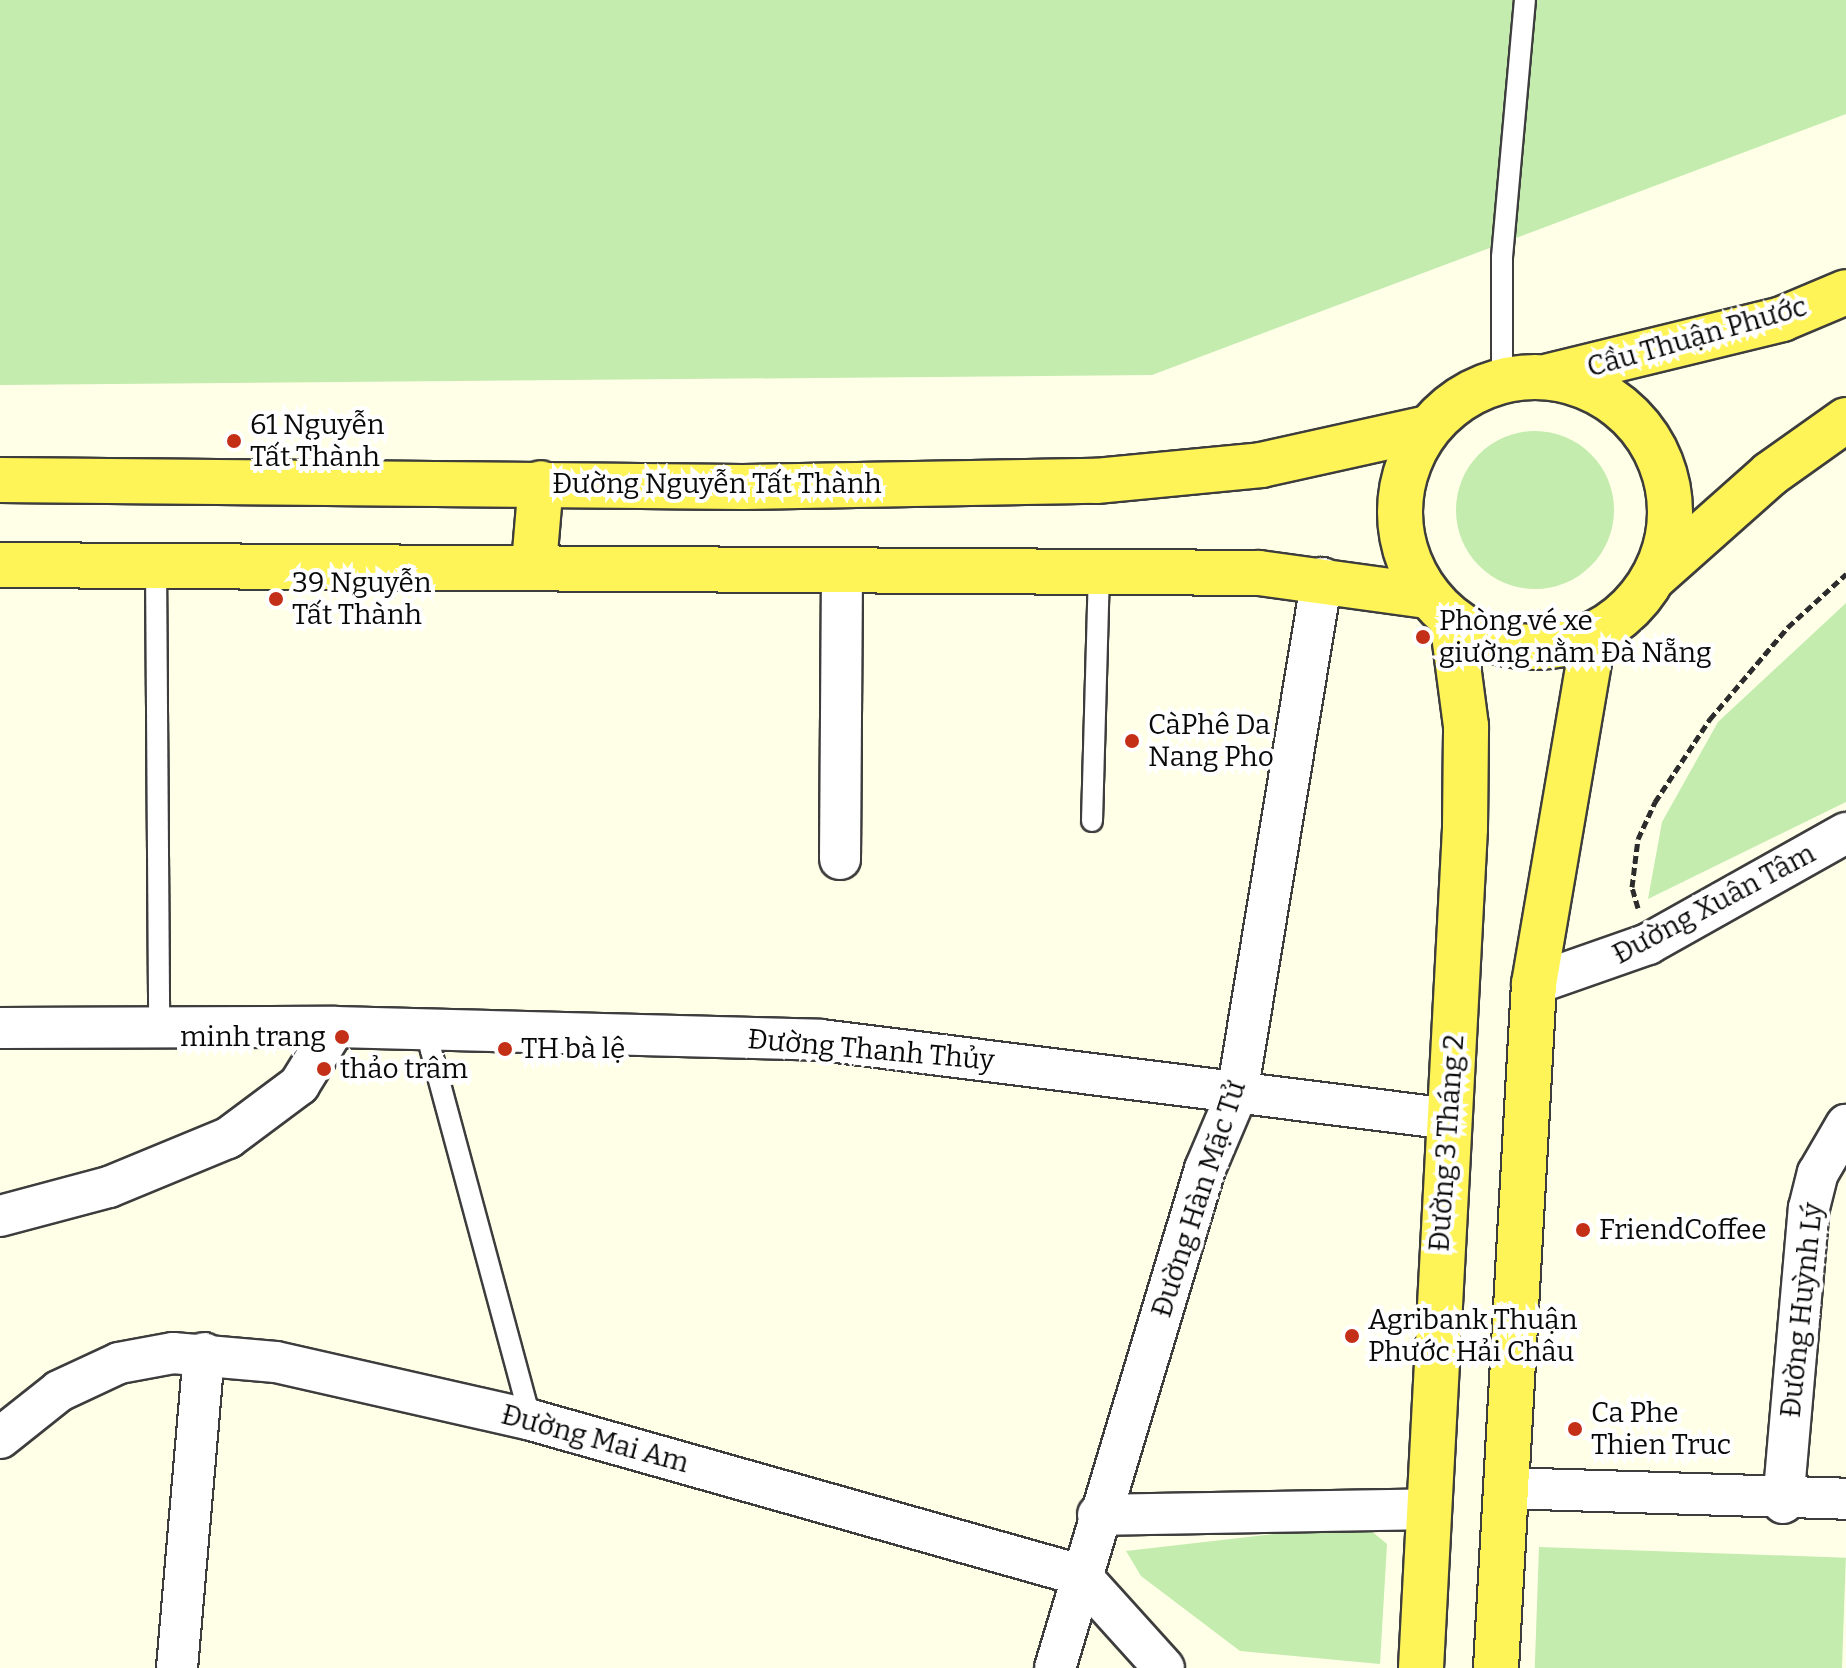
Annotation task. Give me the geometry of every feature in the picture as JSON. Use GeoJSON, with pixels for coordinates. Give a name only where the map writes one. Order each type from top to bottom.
{"type":"FeatureCollection","features":[{"type":"Feature","properties":{"kind":"main road","name":"Cầu Thuận Phước"},"geometry":{"type":"LineString","coordinates":[[1547,377],[1757,326],[1846,292]]}},
{"type":"Feature","properties":{"kind":"main road"},"geometry":{"type":"LineString","coordinates":[[1440,607],[1401,530],[1404,482],[1428,428],[1474,390],[1502,380],[1547,377],[1584,385],[1644,432],[1670,503],[1653,578]]}},
{"type":"Feature","properties":{"kind":"main road"},"geometry":{"type":"LineString","coordinates":[[0,565],[534,564],[842,571],[1099,570],[1322,578],[1440,607],[1521,647],[1594,634],[1637,600],[1653,578],[1770,474],[1846,420]]}},
{"type":"Feature","properties":{"kind":"main road","name":"Đường Nguyễn Tất Thành"},"geometry":{"type":"LineString","coordinates":[[0,480],[743,487],[1178,477],[1428,428]]}},
{"type":"Feature","properties":{"kind":"main road"},"geometry":{"type":"LineString","coordinates":[[534,564],[541,483]]}},
{"type":"Feature","properties":{"kind":"main road","name":"Đường 3 Tháng 2"},"geometry":{"type":"LineString","coordinates":[[1421,1661],[1450,1119],[1466,726],[1440,607]]}},
{"type":"Feature","properties":{"kind":"main road"},"geometry":{"type":"LineString","coordinates":[[1496,1663],[1534,984],[1594,634]]}},
{"type":"Feature","properties":{"kind":"street"},"geometry":{"type":"LineString","coordinates":[[840,859],[842,571]]}},
{"type":"Feature","properties":{"kind":"street","name":"Đường Hàn Mặc Tử"},"geometry":{"type":"LineString","coordinates":[[1055,1668],[1098,1515],[1205,1169],[1237,1094],[1322,578]]}},
{"type":"Feature","properties":{"kind":"street","name":"Đường Xuân Tâm"},"geometry":{"type":"LineString","coordinates":[[1534,984],[1648,944],[1846,833]]}},
{"type":"Feature","properties":{"kind":"street"},"geometry":{"type":"LineString","coordinates":[[0,1216],[109,1187],[228,1138],[273,1111],[299,1085],[335,1027]]}},
{"type":"Feature","properties":{"kind":"street","name":"Đường Thanh Thủy"},"geometry":{"type":"LineString","coordinates":[[0,1028],[335,1027],[426,1032],[821,1040],[1450,1119]]}},
{"type":"Feature","properties":{"kind":"street","name":"Đường Huỳnh Lý"},"geometry":{"type":"LineString","coordinates":[[1783,1503],[1809,1208],[1818,1173],[1846,1125]]}},
{"type":"Feature","properties":{"kind":"street"},"geometry":{"type":"LineString","coordinates":[[177,1668],[204,1353]]}},
{"type":"Feature","properties":{"kind":"street","name":"Đường Mai Am"},"geometry":{"type":"LineString","coordinates":[[0,1438],[92,1373],[147,1356],[204,1353],[276,1362],[531,1420],[1080,1575]]}},
{"type":"Feature","properties":{"kind":"street"},"geometry":{"type":"LineString","coordinates":[[1503,1507],[1783,1503],[1846,1499]]}},
{"type":"Feature","properties":{"kind":"street"},"geometry":{"type":"LineString","coordinates":[[1098,1515],[1429,1516]]}},
{"type":"Feature","properties":{"kind":"street"},"geometry":{"type":"LineString","coordinates":[[1080,1575],[1164,1668]]}},
{"type":"Feature","properties":{"kind":"lane"},"geometry":{"type":"LineString","coordinates":[[1502,380],[1502,257],[1525,0]]}},
{"type":"Feature","properties":{"kind":"lane"},"geometry":{"type":"LineString","coordinates":[[156,565],[159,1028]]}},
{"type":"Feature","properties":{"kind":"lane"},"geometry":{"type":"LineString","coordinates":[[1092,821],[1099,570]]}},
{"type":"Feature","properties":{"kind":"lane"},"geometry":{"type":"LineString","coordinates":[[426,1032],[531,1420]]}},
{"type":"Feature","properties":{"kind":"path"},"geometry":{"type":"LineString","coordinates":[[1648,944],[1632,887],[1638,839],[1655,802],[1710,719],[1788,627],[1846,574]]}},
{"type":"Feature","properties":{"kind":"green space"},"geometry":{"type":"Polygon","coordinates":[[[0,0],[1846,0],[1846,114],[1152,375],[0,385],[0,0]]]}},
{"type":"Feature","properties":{"kind":"green space"},"geometry":{"type":"Polygon","coordinates":[[[1535,431],[1565,437],[1591,454],[1608,480],[1614,510],[1608,540],[1591,566],[1565,583],[1535,589],[1505,583],[1479,566],[1462,540],[1456,510],[1462,480],[1479,454],[1505,437],[1535,431]]]}},
{"type":"Feature","properties":{"kind":"green space"},"geometry":{"type":"Polygon","coordinates":[[[1846,603],[1846,802],[1648,899],[1662,822],[1718,722],[1846,603]]]}},
{"type":"Feature","properties":{"kind":"green space"},"geometry":{"type":"Polygon","coordinates":[[[1363,1524],[1387,1544],[1380,1664],[1240,1651],[1141,1576],[1126,1551],[1363,1524]]]}},
{"type":"Feature","properties":{"kind":"green space"},"geometry":{"type":"Polygon","coordinates":[[[1539,1547],[1846,1558],[1842,1668],[1535,1668],[1539,1547]]]}},
{"type":"Feature","properties":{"kind":"place","name":"61 Nguyễn Tất Thành"},"geometry":{"type":"Point","coordinates":[234,441]}},
{"type":"Feature","properties":{"kind":"place","name":"39 Nguyễn Tất Thành"},"geometry":{"type":"Point","coordinates":[276,599]}},
{"type":"Feature","properties":{"kind":"place","name":"Phòng vé xe giường nằm Đà Nẵng"},"geometry":{"type":"Point","coordinates":[1423,637]}},
{"type":"Feature","properties":{"kind":"place","name":"CàPhê Da Nang Pho"},"geometry":{"type":"Point","coordinates":[1132,741]}},
{"type":"Feature","properties":{"kind":"place","name":"minh trang"},"geometry":{"type":"Point","coordinates":[342,1037]}},
{"type":"Feature","properties":{"kind":"place","name":"TH bà lệ"},"geometry":{"type":"Point","coordinates":[505,1049]}},
{"type":"Feature","properties":{"kind":"place","name":"thảo trâm"},"geometry":{"type":"Point","coordinates":[324,1069]}},
{"type":"Feature","properties":{"kind":"place","name":"FriendCoffee"},"geometry":{"type":"Point","coordinates":[1583,1230]}},
{"type":"Feature","properties":{"kind":"place","name":"Agribank Thuận Phước Hải Châu"},"geometry":{"type":"Point","coordinates":[1352,1336]}},
{"type":"Feature","properties":{"kind":"place","name":"Ca Phe Thien Truc"},"geometry":{"type":"Point","coordinates":[1575,1429]}}]}
